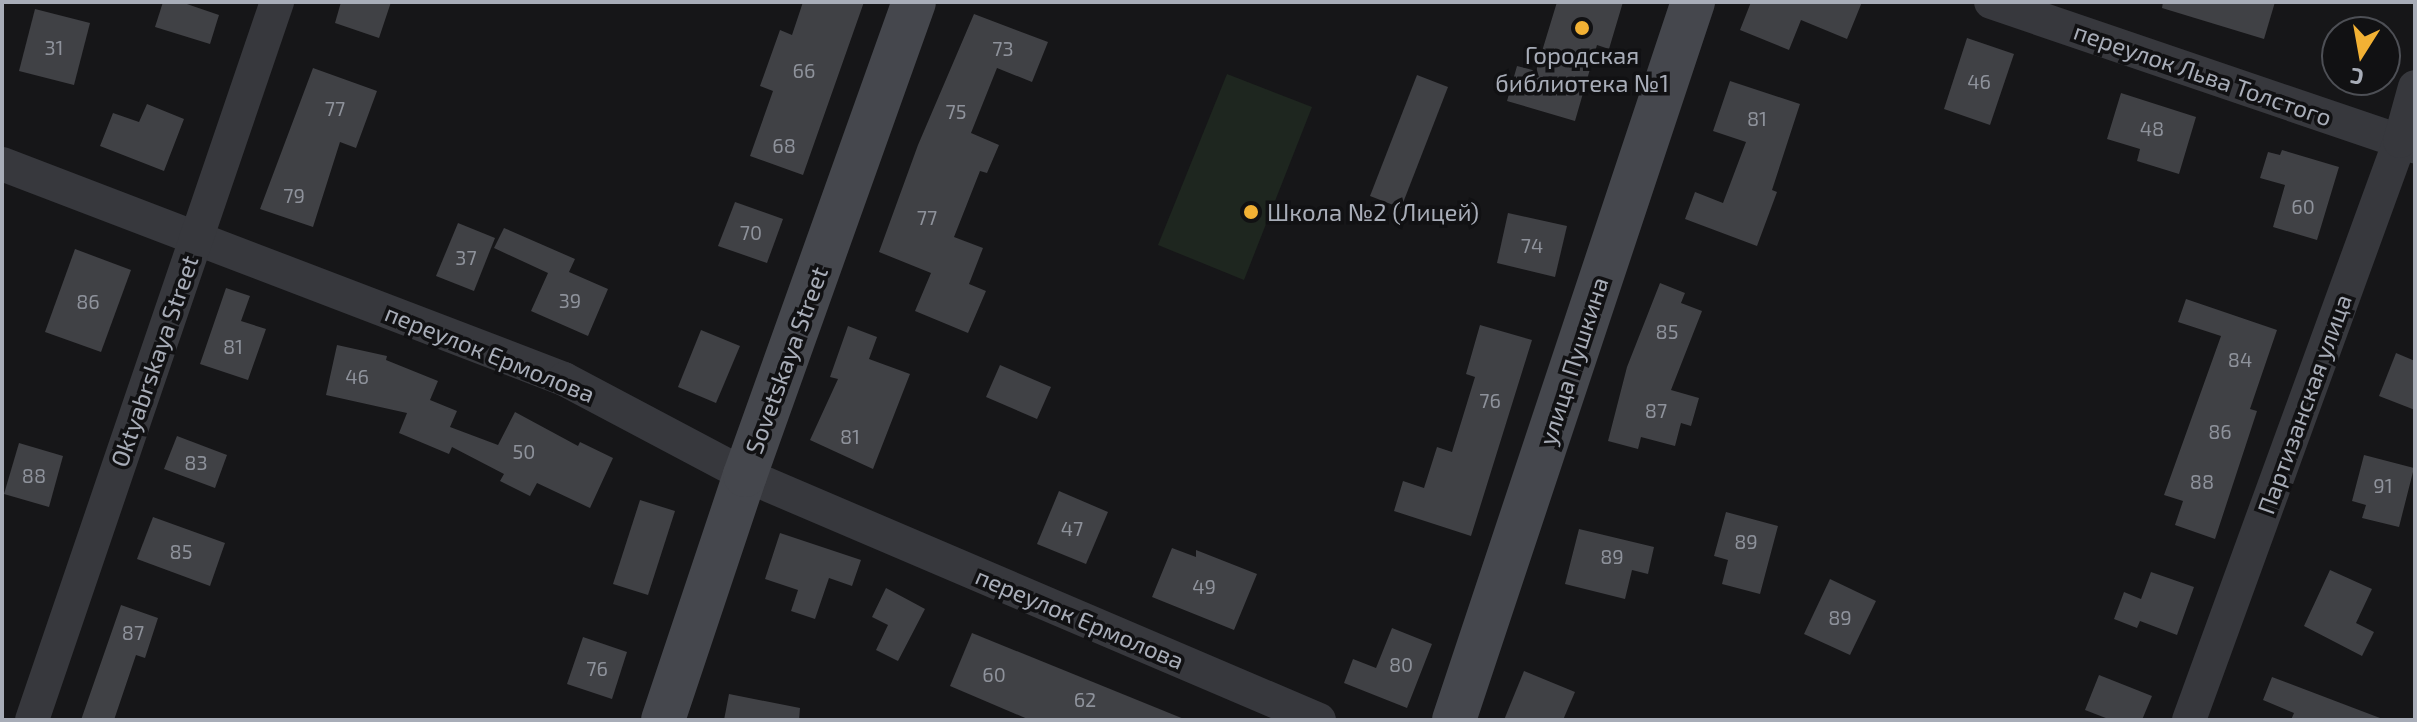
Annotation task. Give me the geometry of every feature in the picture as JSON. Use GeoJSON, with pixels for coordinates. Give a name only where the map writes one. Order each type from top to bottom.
{"type":"FeatureCollection","features":[{"type":"Feature","properties":{"kind":"main road","name":"Sovetskaya Street"},"geometry":{"type":"LineString","coordinates":[[663,720],[745,475],[914,2]]}},
{"type":"Feature","properties":{"kind":"main road","name":"улица Пушкина"},"geometry":{"type":"LineString","coordinates":[[1454,720],[1693,2]]}},
{"type":"Feature","properties":{"kind":"street","name":"Oktyabrskaya Street"},"geometry":{"type":"LineString","coordinates":[[32,720],[277,2]]}},
{"type":"Feature","properties":{"kind":"street","name":"переулок Льва Толстого"},"geometry":{"type":"LineString","coordinates":[[1991,2],[2408,144]]}},
{"type":"Feature","properties":{"kind":"street","name":"Партизанская улица"},"geometry":{"type":"LineString","coordinates":[[2189,720],[2408,144],[2415,87]]}},
{"type":"Feature","properties":{"kind":"street","name":"переулок Ермолова"},"geometry":{"type":"LineString","coordinates":[[2,164],[564,379],[745,475],[1319,720]]}},
{"type":"Feature","properties":{"kind":"shaded area"},"geometry":{"type":"Polygon","coordinates":[[[1227,74],[1312,107],[1244,280],[1158,245],[1227,74]]]}},
{"type":"Feature","properties":{"kind":"building"},"geometry":{"type":"Polygon","coordinates":[[[163,2],[181,2],[219,15],[210,44],[155,27],[163,2]]]}},
{"type":"Feature","properties":{"kind":"building"},"geometry":{"type":"Polygon","coordinates":[[[341,2],[391,2],[379,38],[335,23],[341,2]]]}},
{"type":"Feature","properties":{"kind":"building"},"geometry":{"type":"Polygon","coordinates":[[[803,2],[864,2],[803,175],[750,156],[773,91],[760,86],[780,30],[792,35],[803,2]]]}},
{"type":"Feature","properties":{"kind":"building"},"geometry":{"type":"Polygon","coordinates":[[[1557,2],[1623,2],[1609,49],[1597,45],[1575,121],[1507,101],[1517,66],[1536,71],[1557,2]]]}},
{"type":"Feature","properties":{"kind":"building"},"geometry":{"type":"Polygon","coordinates":[[[1751,2],[1862,2],[1847,39],[1801,20],[1789,50],[1740,30],[1751,2]]]}},
{"type":"Feature","properties":{"kind":"building"},"geometry":{"type":"Polygon","coordinates":[[[2163,2],[2275,2],[2264,39],[2162,8],[2163,2]]]}},
{"type":"Feature","properties":{"kind":"building"},"geometry":{"type":"Polygon","coordinates":[[[35,9],[90,23],[74,85],[19,71],[35,9]]]}},
{"type":"Feature","properties":{"kind":"building"},"geometry":{"type":"Polygon","coordinates":[[[974,14],[1048,42],[1032,82],[997,68],[971,133],[999,145],[987,173],[980,171],[954,237],[983,248],[969,284],[986,291],[968,333],[915,311],[931,273],[879,252],[918,145],[974,14]]]}},
{"type":"Feature","properties":{"kind":"building"},"geometry":{"type":"Polygon","coordinates":[[[1967,38],[2014,54],[1990,125],[1944,109],[1967,38]]]}},
{"type":"Feature","properties":{"kind":"building"},"geometry":{"type":"Polygon","coordinates":[[[313,68],[377,91],[356,148],[340,142],[313,227],[260,209],[313,68]]]}},
{"type":"Feature","properties":{"kind":"building"},"geometry":{"type":"Polygon","coordinates":[[[1417,75],[1448,87],[1401,208],[1370,196],[1417,75]]]}},
{"type":"Feature","properties":{"kind":"building"},"geometry":{"type":"Polygon","coordinates":[[[1730,81],[1800,104],[1772,190],[1777,192],[1757,246],[1685,219],[1695,192],[1723,203],[1746,142],[1713,131],[1730,81]]]}},
{"type":"Feature","properties":{"kind":"building"},"geometry":{"type":"Polygon","coordinates":[[[2121,93],[2196,117],[2179,174],[2137,161],[2140,149],[2107,139],[2121,93]]]}},
{"type":"Feature","properties":{"kind":"building"},"geometry":{"type":"Polygon","coordinates":[[[147,104],[184,119],[164,171],[100,146],[113,113],[139,122],[147,104]]]}},
{"type":"Feature","properties":{"kind":"building"},"geometry":{"type":"Polygon","coordinates":[[[2282,150],[2339,167],[2317,240],[2273,227],[2285,185],[2260,178],[2268,152],[2280,155],[2282,150]]]}},
{"type":"Feature","properties":{"kind":"building"},"geometry":{"type":"Polygon","coordinates":[[[735,202],[783,219],[767,263],[718,246],[735,202]]]}},
{"type":"Feature","properties":{"kind":"building"},"geometry":{"type":"Polygon","coordinates":[[[1508,213],[1567,226],[1555,277],[1497,263],[1508,213]]]}},
{"type":"Feature","properties":{"kind":"building"},"geometry":{"type":"Polygon","coordinates":[[[458,223],[495,238],[474,291],[436,276],[458,223]]]}},
{"type":"Feature","properties":{"kind":"building"},"geometry":{"type":"Polygon","coordinates":[[[504,228],[575,259],[569,272],[608,289],[588,336],[531,311],[548,273],[494,248],[504,228]]]}},
{"type":"Feature","properties":{"kind":"building"},"geometry":{"type":"Polygon","coordinates":[[[75,249],[131,270],[101,352],[45,332],[75,249]]]}},
{"type":"Feature","properties":{"kind":"building"},"geometry":{"type":"Polygon","coordinates":[[[1660,283],[1685,293],[1681,303],[1702,311],[1671,390],[1699,398],[1691,426],[1681,423],[1675,446],[1641,437],[1638,449],[1608,441],[1627,367],[1660,283]]]}},
{"type":"Feature","properties":{"kind":"building"},"geometry":{"type":"Polygon","coordinates":[[[226,288],[250,296],[241,321],[266,329],[248,380],[200,364],[226,288]]]}},
{"type":"Feature","properties":{"kind":"building"},"geometry":{"type":"Polygon","coordinates":[[[2186,299],[2277,330],[2250,409],[2257,411],[2215,539],[2175,525],[2183,501],[2164,495],[2221,336],[2178,322],[2186,299]]]}},
{"type":"Feature","properties":{"kind":"building"},"geometry":{"type":"Polygon","coordinates":[[[1480,325],[1532,340],[1471,536],[1394,511],[1403,481],[1424,488],[1437,447],[1452,452],[1475,377],[1466,374],[1480,325]]]}},
{"type":"Feature","properties":{"kind":"building"},"geometry":{"type":"Polygon","coordinates":[[[848,326],[877,337],[869,359],[910,374],[873,469],[810,440],[838,379],[830,377],[848,326]]]}},
{"type":"Feature","properties":{"kind":"building"},"geometry":{"type":"Polygon","coordinates":[[[701,330],[740,346],[716,403],[678,387],[701,330]]]}},
{"type":"Feature","properties":{"kind":"building"},"geometry":{"type":"Polygon","coordinates":[[[337,345],[387,356],[386,360],[438,381],[430,400],[457,411],[450,427],[498,445],[515,412],[578,446],[580,442],[613,458],[590,508],[537,483],[530,496],[500,481],[504,474],[452,447],[449,454],[399,433],[407,413],[326,395],[337,345]]]}},
{"type":"Feature","properties":{"kind":"building"},"geometry":{"type":"Polygon","coordinates":[[[2396,353],[2415,361],[2415,410],[2379,396],[2396,353]]]}},
{"type":"Feature","properties":{"kind":"building"},"geometry":{"type":"Polygon","coordinates":[[[1000,365],[1051,387],[1037,419],[986,397],[1000,365]]]}},
{"type":"Feature","properties":{"kind":"building"},"geometry":{"type":"Polygon","coordinates":[[[177,436],[227,455],[215,488],[164,469],[177,436]]]}},
{"type":"Feature","properties":{"kind":"building"},"geometry":{"type":"Polygon","coordinates":[[[19,443],[63,456],[49,507],[4,494],[19,443]]]}},
{"type":"Feature","properties":{"kind":"building"},"geometry":{"type":"Polygon","coordinates":[[[2364,455],[2414,468],[2399,527],[2362,518],[2366,505],[2352,501],[2364,455]]]}},
{"type":"Feature","properties":{"kind":"building"},"geometry":{"type":"Polygon","coordinates":[[[1059,491],[1108,512],[1086,564],[1037,544],[1059,491]]]}},
{"type":"Feature","properties":{"kind":"building"},"geometry":{"type":"Polygon","coordinates":[[[640,500],[675,511],[648,595],[613,584],[640,500]]]}},
{"type":"Feature","properties":{"kind":"building"},"geometry":{"type":"Polygon","coordinates":[[[1726,512],[1778,526],[1760,594],[1722,584],[1728,560],[1714,556],[1726,512]]]}},
{"type":"Feature","properties":{"kind":"building"},"geometry":{"type":"Polygon","coordinates":[[[153,517],[225,543],[210,586],[137,559],[153,517]]]}},
{"type":"Feature","properties":{"kind":"building"},"geometry":{"type":"Polygon","coordinates":[[[1579,529],[1654,547],[1648,574],[1632,570],[1625,599],[1565,584],[1579,529]]]}},
{"type":"Feature","properties":{"kind":"building"},"geometry":{"type":"Polygon","coordinates":[[[780,533],[861,560],[852,586],[829,578],[815,619],[791,611],[798,590],[765,579],[780,533]]]}},
{"type":"Feature","properties":{"kind":"building"},"geometry":{"type":"Polygon","coordinates":[[[1172,548],[1196,557],[1196,550],[1257,574],[1234,630],[1152,597],[1172,548]]]}},
{"type":"Feature","properties":{"kind":"building"},"geometry":{"type":"Polygon","coordinates":[[[2330,570],[2372,589],[2356,623],[2374,632],[2362,656],[2304,626],[2330,570]]]}},
{"type":"Feature","properties":{"kind":"building"},"geometry":{"type":"Polygon","coordinates":[[[2151,572],[2194,587],[2177,635],[2140,621],[2137,628],[2114,619],[2124,592],[2141,599],[2151,572]]]}},
{"type":"Feature","properties":{"kind":"building"},"geometry":{"type":"Polygon","coordinates":[[[1830,579],[1876,601],[1850,655],[1804,634],[1830,579]]]}},
{"type":"Feature","properties":{"kind":"building"},"geometry":{"type":"Polygon","coordinates":[[[886,588],[925,609],[898,661],[876,650],[888,625],[872,617],[886,588]]]}},
{"type":"Feature","properties":{"kind":"building"},"geometry":{"type":"Polygon","coordinates":[[[121,605],[158,618],[145,658],[136,655],[114,720],[81,720],[121,605]]]}},
{"type":"Feature","properties":{"kind":"building"},"geometry":{"type":"Polygon","coordinates":[[[1392,628],[1432,644],[1407,708],[1344,683],[1353,659],[1376,668],[1392,628]]]}},
{"type":"Feature","properties":{"kind":"building"},"geometry":{"type":"Polygon","coordinates":[[[972,633],[1184,720],[1030,720],[950,686],[972,633]]]}},
{"type":"Feature","properties":{"kind":"building"},"geometry":{"type":"Polygon","coordinates":[[[583,637],[627,652],[612,699],[567,684],[583,637]]]}},
{"type":"Feature","properties":{"kind":"building"},"geometry":{"type":"Polygon","coordinates":[[[1524,671],[1575,692],[1563,720],[1504,720],[1524,671]]]}},
{"type":"Feature","properties":{"kind":"building"},"geometry":{"type":"Polygon","coordinates":[[[2099,675],[2152,696],[2142,720],[2111,720],[2085,710],[2099,675]]]}},
{"type":"Feature","properties":{"kind":"building"},"geometry":{"type":"Polygon","coordinates":[[[2272,677],[2380,718],[2291,720],[2294,713],[2263,700],[2272,677]]]}},
{"type":"Feature","properties":{"kind":"building"},"geometry":{"type":"Polygon","coordinates":[[[729,694],[800,708],[799,720],[724,720],[729,694]]]}},
{"type":"Feature","properties":{"kind":"place","name":"Городская библиотека №1"},"geometry":{"type":"Point","coordinates":[1582,28]}},
{"type":"Feature","properties":{"kind":"place","name":"Школа №2 (Лицей)"},"geometry":{"type":"Point","coordinates":[1251,212]}}]}
